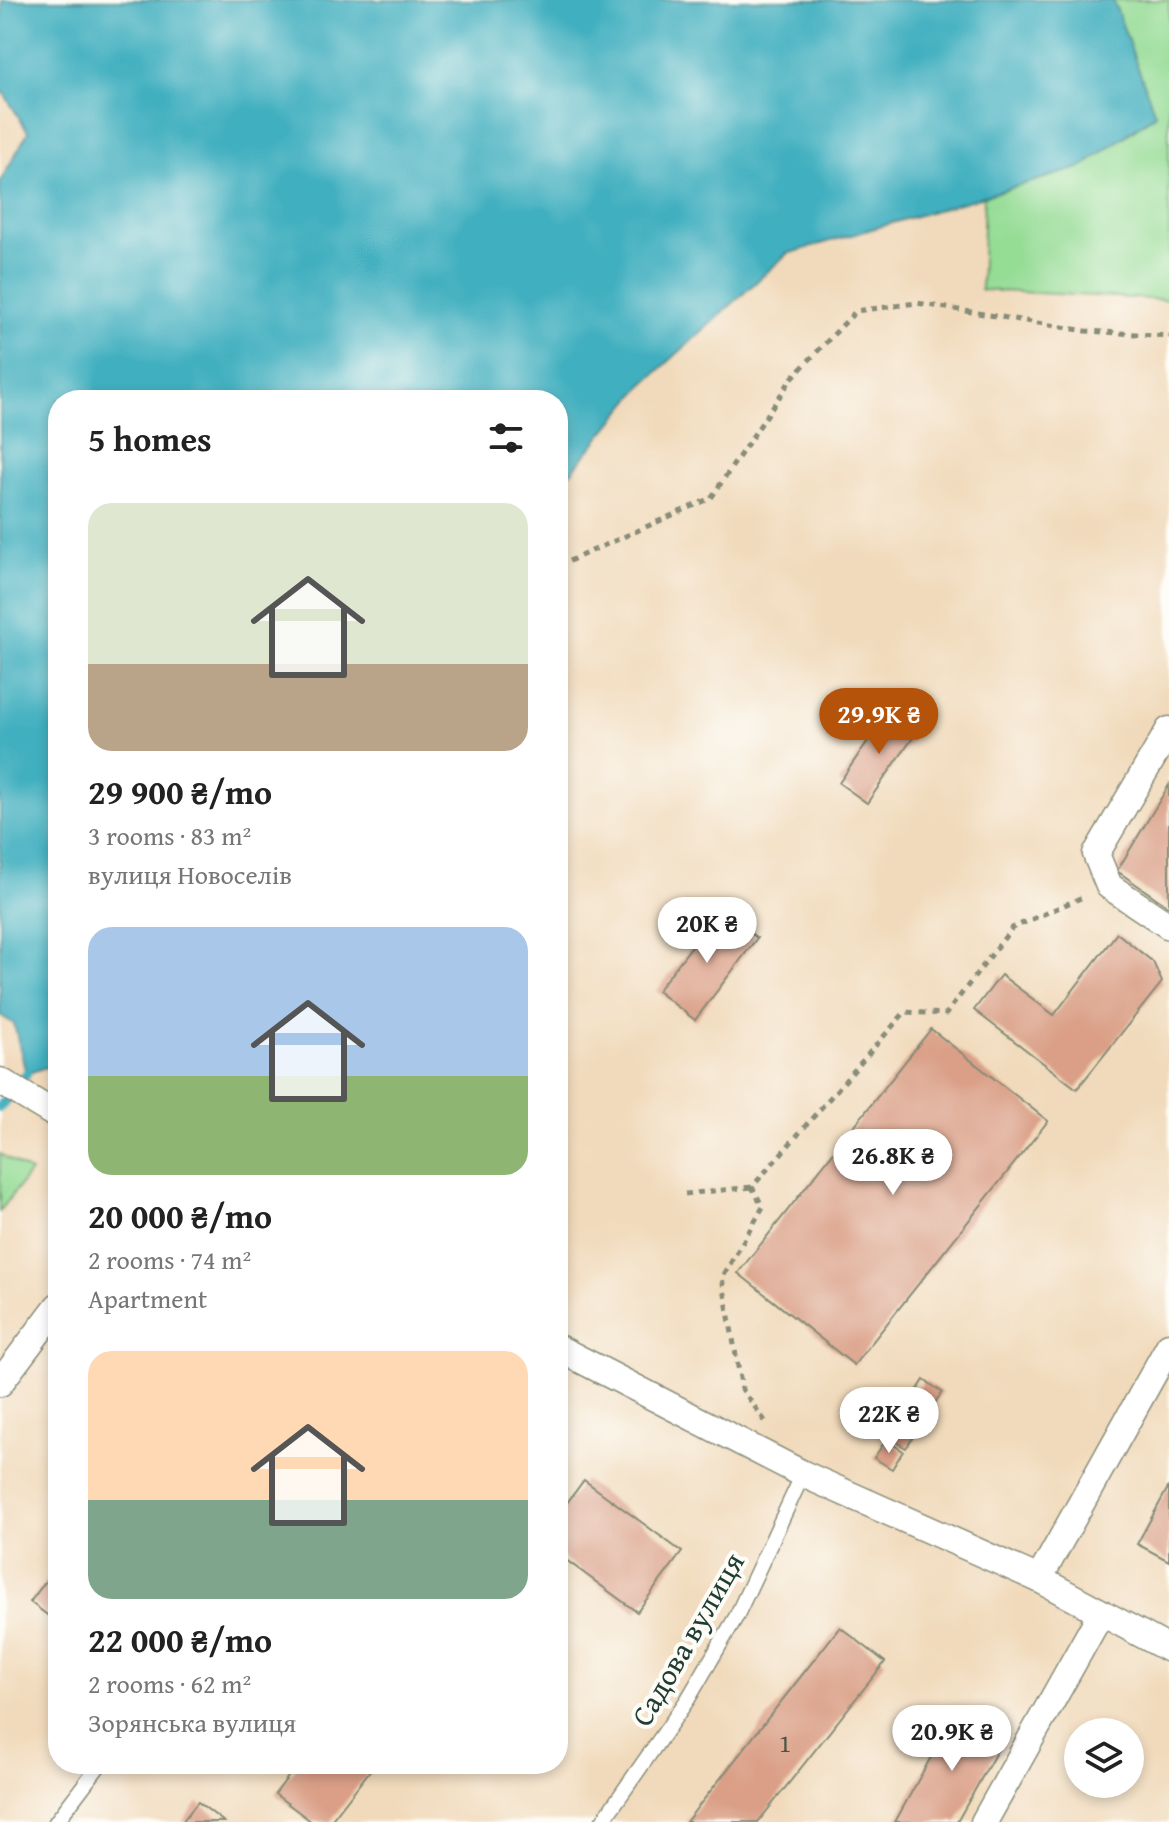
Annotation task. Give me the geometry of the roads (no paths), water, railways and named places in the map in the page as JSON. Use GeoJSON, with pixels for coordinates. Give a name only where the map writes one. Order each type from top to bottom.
{"type":"FeatureCollection","features":[{"type":"Feature","properties":{"kind":"street"},"geometry":{"type":"LineString","coordinates":[[1169,730],[1096,854],[1109,886],[1169,926]]}},
{"type":"Feature","properties":{"kind":"street"},"geometry":{"type":"LineString","coordinates":[[0,1081],[48,1110]]}},
{"type":"Feature","properties":{"kind":"street"},"geometry":{"type":"LineString","coordinates":[[0,1383],[48,1319]]}},
{"type":"Feature","properties":{"kind":"street"},"geometry":{"type":"LineString","coordinates":[[1039,1579],[1169,1346]]}},
{"type":"Feature","properties":{"kind":"street"},"geometry":{"type":"LineString","coordinates":[[568,1353],[803,1474],[1039,1579],[1100,1615],[1169,1649]]}},
{"type":"Feature","properties":{"kind":"street"},"geometry":{"type":"LineString","coordinates":[[984,1822],[1100,1615]]}},
{"type":"Feature","properties":{"kind":"lane","name":"Садова вулиця"},"geometry":{"type":"LineString","coordinates":[[602,1822],[688,1699],[736,1617],[803,1474]]}},
{"type":"Feature","properties":{"kind":"lane"},"geometry":{"type":"LineString","coordinates":[[56,1822],[92,1774]]}},
{"type":"Feature","properties":{"kind":"water"},"geometry":{"type":"Polygon","coordinates":[[[2,0],[1113,0],[1155,114],[1082,167],[787,254],[643,385],[568,476],[568,390],[48,390],[48,1066],[26,1074],[14,1024],[0,1015],[0,182],[28,132],[0,87],[2,0]]]}},
{"type":"Feature","properties":{"kind":"waterway"},"geometry":{"type":"LineString","coordinates":[[0,1107],[26,1074]]}}]}
